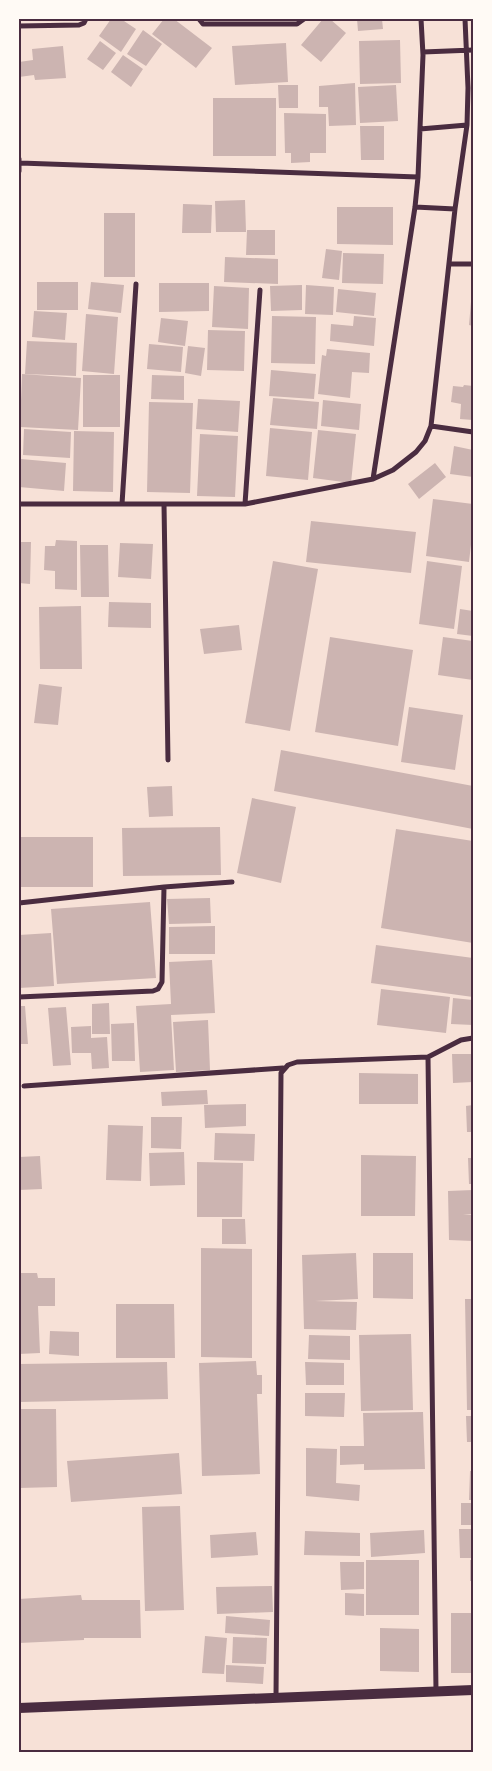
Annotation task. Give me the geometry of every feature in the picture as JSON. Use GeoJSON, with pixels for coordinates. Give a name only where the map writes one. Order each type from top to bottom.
{"type":"FeatureCollection","features":[{"type":"Feature","properties":{"kind":"main road"},"geometry":{"type":"LineString","coordinates":[[19,1708],[473,1690]]}},
{"type":"Feature","properties":{"kind":"street"},"geometry":{"type":"LineString","coordinates":[[19,26],[79,25],[84,23],[86,19]]}},
{"type":"Feature","properties":{"kind":"street"},"geometry":{"type":"LineString","coordinates":[[199,19],[203,24],[296,24],[304,19]]}},
{"type":"Feature","properties":{"kind":"street"},"geometry":{"type":"LineString","coordinates":[[372,479],[415,208],[420,129],[421,19]]}},
{"type":"Feature","properties":{"kind":"street"},"geometry":{"type":"LineString","coordinates":[[19,504],[245,504],[372,479],[393,470],[416,452],[425,441],[430,426],[455,209],[467,125],[468,88],[465,19]]}},
{"type":"Feature","properties":{"kind":"street"},"geometry":{"type":"LineString","coordinates":[[422,52],[473,50]]}},
{"type":"Feature","properties":{"kind":"street"},"geometry":{"type":"LineString","coordinates":[[420,129],[467,125]]}},
{"type":"Feature","properties":{"kind":"street"},"geometry":{"type":"LineString","coordinates":[[19,171],[19,161],[418,177]]}},
{"type":"Feature","properties":{"kind":"street"},"geometry":{"type":"LineString","coordinates":[[415,208],[455,209]]}},
{"type":"Feature","properties":{"kind":"street"},"geometry":{"type":"LineString","coordinates":[[450,264],[473,264]]}},
{"type":"Feature","properties":{"kind":"street"},"geometry":{"type":"LineString","coordinates":[[122,504],[136,284]]}},
{"type":"Feature","properties":{"kind":"street"},"geometry":{"type":"LineString","coordinates":[[245,504],[260,290]]}},
{"type":"Feature","properties":{"kind":"street"},"geometry":{"type":"LineString","coordinates":[[430,426],[473,432]]}},
{"type":"Feature","properties":{"kind":"street"},"geometry":{"type":"LineString","coordinates":[[164,504],[168,760]]}},
{"type":"Feature","properties":{"kind":"street"},"geometry":{"type":"LineString","coordinates":[[19,903],[164,887],[232,882]]}},
{"type":"Feature","properties":{"kind":"street"},"geometry":{"type":"LineString","coordinates":[[19,997],[153,991],[158,989],[162,982],[164,887]]}},
{"type":"Feature","properties":{"kind":"street"},"geometry":{"type":"LineString","coordinates":[[24,1086],[286,1066],[297,1062],[428,1057],[455,1042],[473,1038]]}},
{"type":"Feature","properties":{"kind":"street"},"geometry":{"type":"LineString","coordinates":[[428,1057],[436,1692]]}},
{"type":"Feature","properties":{"kind":"street"},"geometry":{"type":"LineString","coordinates":[[276,1698],[281,1092],[282,1073],[286,1066]]}},
{"type":"Feature","properties":{"kind":"building"},"geometry":{"type":"Polygon","coordinates":[[[111,19],[121,19],[136,29],[121,52],[99,36],[111,19]]]}},
{"type":"Feature","properties":{"kind":"building"},"geometry":{"type":"Polygon","coordinates":[[[164,19],[174,19],[212,48],[196,68],[152,34],[164,19]]]}},
{"type":"Feature","properties":{"kind":"building"},"geometry":{"type":"Polygon","coordinates":[[[323,19],[330,19],[346,33],[321,62],[301,45],[323,19]]]}},
{"type":"Feature","properties":{"kind":"building"},"geometry":{"type":"Polygon","coordinates":[[[357,19],[382,19],[383,29],[358,31],[357,19]]]}},
{"type":"Feature","properties":{"kind":"building"},"geometry":{"type":"Polygon","coordinates":[[[143,30],[162,44],[146,66],[127,54],[143,30]]]}},
{"type":"Feature","properties":{"kind":"building"},"geometry":{"type":"Polygon","coordinates":[[[400,40],[401,83],[360,84],[359,41],[400,40]]]}},
{"type":"Feature","properties":{"kind":"building"},"geometry":{"type":"Polygon","coordinates":[[[100,41],[116,53],[103,70],[87,59],[100,41]]]}},
{"type":"Feature","properties":{"kind":"building"},"geometry":{"type":"Polygon","coordinates":[[[286,43],[288,82],[235,85],[232,46],[286,43]]]}},
{"type":"Feature","properties":{"kind":"building"},"geometry":{"type":"Polygon","coordinates":[[[63,46],[66,78],[35,80],[34,75],[19,77],[19,62],[33,60],[32,49],[63,46]]]}},
{"type":"Feature","properties":{"kind":"building"},"geometry":{"type":"Polygon","coordinates":[[[123,55],[143,69],[131,87],[111,72],[123,55]]]}},
{"type":"Feature","properties":{"kind":"building"},"geometry":{"type":"Polygon","coordinates":[[[355,83],[356,125],[329,126],[328,107],[319,107],[319,86],[355,83]]]}},
{"type":"Feature","properties":{"kind":"building"},"geometry":{"type":"Polygon","coordinates":[[[278,85],[298,85],[298,108],[279,108],[278,85]]]}},
{"type":"Feature","properties":{"kind":"building"},"geometry":{"type":"Polygon","coordinates":[[[396,85],[398,121],[360,123],[358,87],[396,85]]]}},
{"type":"Feature","properties":{"kind":"building"},"geometry":{"type":"Polygon","coordinates":[[[213,98],[276,98],[276,156],[213,156],[213,98]]]}},
{"type":"Feature","properties":{"kind":"building"},"geometry":{"type":"Polygon","coordinates":[[[284,113],[326,114],[326,153],[310,153],[310,162],[291,163],[291,153],[285,153],[284,113]]]}},
{"type":"Feature","properties":{"kind":"building"},"geometry":{"type":"Polygon","coordinates":[[[360,126],[384,126],[384,160],[361,160],[360,126]]]}},
{"type":"Feature","properties":{"kind":"building"},"geometry":{"type":"Polygon","coordinates":[[[245,200],[246,232],[216,232],[215,201],[245,200]]]}},
{"type":"Feature","properties":{"kind":"building"},"geometry":{"type":"Polygon","coordinates":[[[183,204],[212,205],[211,233],[182,233],[183,204]]]}},
{"type":"Feature","properties":{"kind":"building"},"geometry":{"type":"Polygon","coordinates":[[[337,207],[393,207],[393,245],[337,244],[337,207]]]}},
{"type":"Feature","properties":{"kind":"building"},"geometry":{"type":"Polygon","coordinates":[[[104,213],[135,213],[135,277],[104,277],[104,213]]]}},
{"type":"Feature","properties":{"kind":"building"},"geometry":{"type":"Polygon","coordinates":[[[247,230],[275,230],[275,255],[246,255],[247,230]]]}},
{"type":"Feature","properties":{"kind":"building"},"geometry":{"type":"Polygon","coordinates":[[[326,249],[342,251],[339,280],[322,278],[326,249]]]}},
{"type":"Feature","properties":{"kind":"building"},"geometry":{"type":"Polygon","coordinates":[[[343,253],[384,254],[383,284],[342,283],[343,253]]]}},
{"type":"Feature","properties":{"kind":"building"},"geometry":{"type":"Polygon","coordinates":[[[225,257],[278,259],[278,284],[224,282],[225,257]]]}},
{"type":"Feature","properties":{"kind":"building"},"geometry":{"type":"Polygon","coordinates":[[[37,282],[78,282],[78,310],[37,310],[37,282]]]}},
{"type":"Feature","properties":{"kind":"building"},"geometry":{"type":"Polygon","coordinates":[[[91,282],[124,285],[121,313],[88,309],[91,282]]]}},
{"type":"Feature","properties":{"kind":"building"},"geometry":{"type":"Polygon","coordinates":[[[159,283],[209,283],[209,311],[159,312],[159,283]]]}},
{"type":"Feature","properties":{"kind":"building"},"geometry":{"type":"Polygon","coordinates":[[[302,285],[302,310],[271,311],[270,286],[302,285]]]}},
{"type":"Feature","properties":{"kind":"building"},"geometry":{"type":"Polygon","coordinates":[[[306,285],[334,287],[333,315],[305,314],[306,285]]]}},
{"type":"Feature","properties":{"kind":"building"},"geometry":{"type":"Polygon","coordinates":[[[214,286],[249,288],[248,329],[212,327],[214,286]]]}},
{"type":"Feature","properties":{"kind":"building"},"geometry":{"type":"Polygon","coordinates":[[[338,289],[376,293],[374,316],[336,312],[338,289]]]}},
{"type":"Feature","properties":{"kind":"building"},"geometry":{"type":"Polygon","coordinates":[[[473,290],[473,326],[469,325],[473,290]]]}},
{"type":"Feature","properties":{"kind":"building"},"geometry":{"type":"Polygon","coordinates":[[[34,311],[67,313],[65,340],[32,337],[34,311]]]}},
{"type":"Feature","properties":{"kind":"building"},"geometry":{"type":"Polygon","coordinates":[[[86,314],[118,317],[114,374],[82,371],[86,314]]]}},
{"type":"Feature","properties":{"kind":"building"},"geometry":{"type":"Polygon","coordinates":[[[272,316],[316,317],[315,364],[271,363],[272,316]]]}},
{"type":"Feature","properties":{"kind":"building"},"geometry":{"type":"Polygon","coordinates":[[[354,316],[376,318],[374,346],[330,341],[331,324],[353,326],[354,316]]]}},
{"type":"Feature","properties":{"kind":"building"},"geometry":{"type":"Polygon","coordinates":[[[161,318],[188,321],[185,346],[158,342],[161,318]]]}},
{"type":"Feature","properties":{"kind":"building"},"geometry":{"type":"Polygon","coordinates":[[[208,330],[245,331],[244,371],[207,370],[208,330]]]}},
{"type":"Feature","properties":{"kind":"building"},"geometry":{"type":"Polygon","coordinates":[[[27,341],[77,343],[76,376],[25,374],[27,341]]]}},
{"type":"Feature","properties":{"kind":"building"},"geometry":{"type":"Polygon","coordinates":[[[149,344],[183,347],[181,372],[147,369],[149,344]]]}},
{"type":"Feature","properties":{"kind":"building"},"geometry":{"type":"Polygon","coordinates":[[[188,346],[205,348],[201,376],[185,373],[188,346]]]}},
{"type":"Feature","properties":{"kind":"building"},"geometry":{"type":"Polygon","coordinates":[[[327,349],[370,353],[369,373],[352,372],[350,398],[318,394],[322,355],[326,356],[327,349]]]}},
{"type":"Feature","properties":{"kind":"building"},"geometry":{"type":"Polygon","coordinates":[[[271,370],[316,374],[314,399],[269,396],[271,370]]]}},
{"type":"Feature","properties":{"kind":"building"},"geometry":{"type":"Polygon","coordinates":[[[22,374],[81,378],[78,430],[20,427],[22,374]]]}},
{"type":"Feature","properties":{"kind":"building"},"geometry":{"type":"Polygon","coordinates":[[[83,375],[120,375],[120,427],[83,427],[83,375]]]}},
{"type":"Feature","properties":{"kind":"building"},"geometry":{"type":"Polygon","coordinates":[[[152,375],[184,376],[184,400],[151,399],[152,375]]]}},
{"type":"Feature","properties":{"kind":"building"},"geometry":{"type":"Polygon","coordinates":[[[464,385],[473,386],[473,420],[460,419],[461,404],[451,402],[453,386],[463,387],[464,385]]]}},
{"type":"Feature","properties":{"kind":"building"},"geometry":{"type":"Polygon","coordinates":[[[273,398],[319,402],[317,429],[270,425],[273,398]]]}},
{"type":"Feature","properties":{"kind":"building"},"geometry":{"type":"Polygon","coordinates":[[[198,399],[240,401],[238,432],[196,429],[198,399]]]}},
{"type":"Feature","properties":{"kind":"building"},"geometry":{"type":"Polygon","coordinates":[[[323,400],[361,404],[359,430],[321,426],[323,400]]]}},
{"type":"Feature","properties":{"kind":"building"},"geometry":{"type":"Polygon","coordinates":[[[149,402],[193,403],[190,493],[147,492],[149,402]]]}},
{"type":"Feature","properties":{"kind":"building"},"geometry":{"type":"Polygon","coordinates":[[[270,428],[312,432],[308,480],[266,476],[270,428]]]}},
{"type":"Feature","properties":{"kind":"building"},"geometry":{"type":"Polygon","coordinates":[[[24,429],[71,432],[70,458],[23,455],[24,429]]]}},
{"type":"Feature","properties":{"kind":"building"},"geometry":{"type":"Polygon","coordinates":[[[318,430],[356,434],[351,483],[313,478],[318,430]]]}},
{"type":"Feature","properties":{"kind":"building"},"geometry":{"type":"Polygon","coordinates":[[[74,431],[114,432],[113,492],[73,491],[74,431]]]}},
{"type":"Feature","properties":{"kind":"building"},"geometry":{"type":"Polygon","coordinates":[[[200,434],[238,436],[235,497],[197,496],[200,434]]]}},
{"type":"Feature","properties":{"kind":"building"},"geometry":{"type":"Polygon","coordinates":[[[454,446],[473,450],[473,477],[450,474],[454,446]]]}},
{"type":"Feature","properties":{"kind":"building"},"geometry":{"type":"Polygon","coordinates":[[[21,459],[66,463],[64,491],[19,487],[21,459]]]}},
{"type":"Feature","properties":{"kind":"building"},"geometry":{"type":"Polygon","coordinates":[[[435,463],[446,477],[419,499],[408,484],[435,463]]]}},
{"type":"Feature","properties":{"kind":"building"},"geometry":{"type":"Polygon","coordinates":[[[433,499],[473,504],[473,527],[469,562],[426,556],[433,499]]]}},
{"type":"Feature","properties":{"kind":"building"},"geometry":{"type":"Polygon","coordinates":[[[311,521],[416,532],[411,573],[306,562],[311,521]]]}},
{"type":"Feature","properties":{"kind":"building"},"geometry":{"type":"Polygon","coordinates":[[[56,540],[77,541],[77,590],[55,589],[55,571],[44,570],[45,546],[55,546],[56,540]]]}},
{"type":"Feature","properties":{"kind":"building"},"geometry":{"type":"Polygon","coordinates":[[[19,542],[31,542],[30,584],[19,583],[19,542]]]}},
{"type":"Feature","properties":{"kind":"building"},"geometry":{"type":"Polygon","coordinates":[[[120,543],[153,544],[151,579],[118,577],[120,543]]]}},
{"type":"Feature","properties":{"kind":"building"},"geometry":{"type":"Polygon","coordinates":[[[80,545],[108,545],[109,597],[81,597],[80,545]]]}},
{"type":"Feature","properties":{"kind":"building"},"geometry":{"type":"Polygon","coordinates":[[[273,561],[318,569],[290,731],[245,723],[273,561]]]}},
{"type":"Feature","properties":{"kind":"building"},"geometry":{"type":"Polygon","coordinates":[[[427,561],[462,566],[454,629],[419,624],[427,561]]]}},
{"type":"Feature","properties":{"kind":"building"},"geometry":{"type":"Polygon","coordinates":[[[109,602],[151,603],[151,628],[108,627],[109,602]]]}},
{"type":"Feature","properties":{"kind":"building"},"geometry":{"type":"Polygon","coordinates":[[[81,606],[82,669],[40,669],[39,607],[81,606]]]}},
{"type":"Feature","properties":{"kind":"building"},"geometry":{"type":"Polygon","coordinates":[[[460,609],[473,611],[473,636],[457,634],[460,609]]]}},
{"type":"Feature","properties":{"kind":"building"},"geometry":{"type":"Polygon","coordinates":[[[239,625],[242,650],[204,654],[200,629],[239,625]]]}},
{"type":"Feature","properties":{"kind":"building"},"geometry":{"type":"Polygon","coordinates":[[[330,637],[413,650],[398,746],[315,732],[330,637]]]}},
{"type":"Feature","properties":{"kind":"building"},"geometry":{"type":"Polygon","coordinates":[[[443,637],[473,641],[473,680],[438,675],[443,637]]]}},
{"type":"Feature","properties":{"kind":"building"},"geometry":{"type":"Polygon","coordinates":[[[39,684],[62,687],[58,725],[34,723],[39,684]]]}},
{"type":"Feature","properties":{"kind":"building"},"geometry":{"type":"Polygon","coordinates":[[[409,707],[463,715],[455,770],[401,762],[409,707]]]}},
{"type":"Feature","properties":{"kind":"building"},"geometry":{"type":"Polygon","coordinates":[[[281,750],[473,786],[473,829],[274,791],[281,750]]]}},
{"type":"Feature","properties":{"kind":"building"},"geometry":{"type":"Polygon","coordinates":[[[172,786],[173,816],[149,817],[147,787],[172,786]]]}},
{"type":"Feature","properties":{"kind":"building"},"geometry":{"type":"Polygon","coordinates":[[[252,798],[296,807],[281,883],[237,873],[252,798]]]}},
{"type":"Feature","properties":{"kind":"building"},"geometry":{"type":"Polygon","coordinates":[[[220,827],[221,875],[123,876],[122,828],[220,827]]]}},
{"type":"Feature","properties":{"kind":"building"},"geometry":{"type":"Polygon","coordinates":[[[396,829],[473,841],[473,943],[381,928],[396,829]]]}},
{"type":"Feature","properties":{"kind":"building"},"geometry":{"type":"Polygon","coordinates":[[[19,837],[93,837],[93,887],[19,887],[19,837]]]}},
{"type":"Feature","properties":{"kind":"building"},"geometry":{"type":"Polygon","coordinates":[[[210,898],[211,923],[169,924],[167,899],[210,898]]]}},
{"type":"Feature","properties":{"kind":"building"},"geometry":{"type":"Polygon","coordinates":[[[150,902],[156,978],[57,984],[51,909],[150,902]]]}},
{"type":"Feature","properties":{"kind":"building"},"geometry":{"type":"Polygon","coordinates":[[[215,926],[215,954],[169,954],[169,927],[215,926]]]}},
{"type":"Feature","properties":{"kind":"building"},"geometry":{"type":"Polygon","coordinates":[[[51,933],[54,986],[19,988],[19,935],[51,933]]]}},
{"type":"Feature","properties":{"kind":"building"},"geometry":{"type":"Polygon","coordinates":[[[376,945],[473,958],[473,997],[371,983],[376,945]]]}},
{"type":"Feature","properties":{"kind":"building"},"geometry":{"type":"Polygon","coordinates":[[[212,960],[215,1013],[171,1015],[174,1070],[140,1072],[136,1006],[171,1004],[169,962],[212,960]]]}},
{"type":"Feature","properties":{"kind":"building"},"geometry":{"type":"Polygon","coordinates":[[[381,989],[450,997],[446,1033],[377,1025],[381,989]]]}},
{"type":"Feature","properties":{"kind":"building"},"geometry":{"type":"Polygon","coordinates":[[[453,998],[473,1000],[473,1025],[451,1024],[453,998]]]}},
{"type":"Feature","properties":{"kind":"building"},"geometry":{"type":"Polygon","coordinates":[[[109,1003],[110,1034],[92,1034],[92,1004],[109,1003]]]}},
{"type":"Feature","properties":{"kind":"building"},"geometry":{"type":"Polygon","coordinates":[[[19,1006],[25,1006],[28,1044],[19,1044],[19,1006]]]}},
{"type":"Feature","properties":{"kind":"building"},"geometry":{"type":"Polygon","coordinates":[[[66,1007],[71,1065],[53,1066],[48,1008],[66,1007]]]}},
{"type":"Feature","properties":{"kind":"building"},"geometry":{"type":"Polygon","coordinates":[[[208,1020],[210,1070],[176,1072],[173,1022],[208,1020]]]}},
{"type":"Feature","properties":{"kind":"building"},"geometry":{"type":"Polygon","coordinates":[[[134,1023],[135,1061],[112,1061],[111,1024],[134,1023]]]}},
{"type":"Feature","properties":{"kind":"building"},"geometry":{"type":"Polygon","coordinates":[[[91,1026],[91,1038],[107,1037],[109,1068],[92,1069],[91,1053],[72,1053],[71,1027],[91,1026]]]}},
{"type":"Feature","properties":{"kind":"building"},"geometry":{"type":"Polygon","coordinates":[[[452,1054],[473,1054],[473,1082],[453,1083],[452,1054]]]}},
{"type":"Feature","properties":{"kind":"building"},"geometry":{"type":"Polygon","coordinates":[[[359,1073],[418,1074],[418,1104],[359,1104],[359,1073]]]}},
{"type":"Feature","properties":{"kind":"building"},"geometry":{"type":"Polygon","coordinates":[[[207,1090],[208,1104],[162,1106],[161,1092],[207,1090]]]}},
{"type":"Feature","properties":{"kind":"building"},"geometry":{"type":"Polygon","coordinates":[[[246,1104],[246,1126],[205,1128],[204,1105],[246,1104]]]}},
{"type":"Feature","properties":{"kind":"building"},"geometry":{"type":"Polygon","coordinates":[[[473,1105],[473,1132],[467,1132],[466,1106],[473,1105]]]}},
{"type":"Feature","properties":{"kind":"building"},"geometry":{"type":"Polygon","coordinates":[[[151,1117],[182,1117],[181,1149],[151,1148],[151,1117]]]}},
{"type":"Feature","properties":{"kind":"building"},"geometry":{"type":"Polygon","coordinates":[[[108,1125],[143,1126],[141,1181],[106,1180],[108,1125]]]}},
{"type":"Feature","properties":{"kind":"building"},"geometry":{"type":"Polygon","coordinates":[[[215,1133],[255,1134],[254,1161],[214,1160],[215,1133]]]}},
{"type":"Feature","properties":{"kind":"building"},"geometry":{"type":"Polygon","coordinates":[[[184,1152],[185,1185],[150,1186],[149,1153],[184,1152]]]}},
{"type":"Feature","properties":{"kind":"building"},"geometry":{"type":"Polygon","coordinates":[[[361,1155],[416,1156],[415,1216],[361,1216],[361,1155]]]}},
{"type":"Feature","properties":{"kind":"building"},"geometry":{"type":"Polygon","coordinates":[[[40,1156],[42,1189],[19,1190],[19,1157],[40,1156]]]}},
{"type":"Feature","properties":{"kind":"building"},"geometry":{"type":"Polygon","coordinates":[[[468,1158],[473,1158],[473,1184],[469,1184],[468,1158]]]}},
{"type":"Feature","properties":{"kind":"building"},"geometry":{"type":"Polygon","coordinates":[[[197,1162],[243,1163],[242,1217],[197,1217],[197,1162]]]}},
{"type":"Feature","properties":{"kind":"building"},"geometry":{"type":"Polygon","coordinates":[[[473,1190],[473,1214],[463,1214],[473,1215],[473,1241],[449,1240],[448,1191],[473,1190]]]}},
{"type":"Feature","properties":{"kind":"building"},"geometry":{"type":"Polygon","coordinates":[[[222,1219],[245,1219],[246,1244],[222,1244],[222,1219]]]}},
{"type":"Feature","properties":{"kind":"building"},"geometry":{"type":"Polygon","coordinates":[[[201,1248],[252,1249],[252,1358],[201,1357],[201,1248]]]}},
{"type":"Feature","properties":{"kind":"building"},"geometry":{"type":"Polygon","coordinates":[[[356,1253],[358,1299],[315,1301],[357,1302],[356,1330],[304,1329],[302,1255],[356,1253]]]}},
{"type":"Feature","properties":{"kind":"building"},"geometry":{"type":"Polygon","coordinates":[[[373,1253],[413,1253],[413,1299],[373,1298],[373,1253]]]}},
{"type":"Feature","properties":{"kind":"building"},"geometry":{"type":"Polygon","coordinates":[[[19,1273],[37,1273],[38,1278],[55,1278],[55,1306],[38,1306],[40,1353],[19,1354],[19,1273]]]}},
{"type":"Feature","properties":{"kind":"building"},"geometry":{"type":"Polygon","coordinates":[[[465,1299],[473,1299],[473,1410],[467,1410],[465,1299]]]}},
{"type":"Feature","properties":{"kind":"building"},"geometry":{"type":"Polygon","coordinates":[[[116,1304],[174,1304],[175,1358],[116,1358],[116,1304]]]}},
{"type":"Feature","properties":{"kind":"building"},"geometry":{"type":"Polygon","coordinates":[[[50,1331],[79,1332],[79,1356],[49,1354],[50,1331]]]}},
{"type":"Feature","properties":{"kind":"building"},"geometry":{"type":"Polygon","coordinates":[[[411,1334],[413,1410],[361,1411],[359,1335],[411,1334]]]}},
{"type":"Feature","properties":{"kind":"building"},"geometry":{"type":"Polygon","coordinates":[[[309,1335],[350,1336],[350,1360],[308,1359],[309,1335]]]}},
{"type":"Feature","properties":{"kind":"building"},"geometry":{"type":"Polygon","coordinates":[[[256,1361],[257,1375],[262,1375],[262,1394],[257,1394],[260,1474],[202,1476],[199,1363],[256,1361]]]}},
{"type":"Feature","properties":{"kind":"building"},"geometry":{"type":"Polygon","coordinates":[[[167,1362],[168,1399],[19,1402],[19,1364],[167,1362]]]}},
{"type":"Feature","properties":{"kind":"building"},"geometry":{"type":"Polygon","coordinates":[[[305,1362],[344,1363],[344,1385],[306,1385],[305,1362]]]}},
{"type":"Feature","properties":{"kind":"building"},"geometry":{"type":"Polygon","coordinates":[[[305,1393],[345,1393],[344,1417],[305,1416],[305,1393]]]}},
{"type":"Feature","properties":{"kind":"building"},"geometry":{"type":"Polygon","coordinates":[[[19,1409],[56,1409],[57,1487],[19,1488],[19,1409]]]}},
{"type":"Feature","properties":{"kind":"building"},"geometry":{"type":"Polygon","coordinates":[[[423,1412],[425,1469],[364,1470],[364,1464],[340,1465],[340,1446],[364,1446],[363,1413],[423,1412]]]}},
{"type":"Feature","properties":{"kind":"building"},"geometry":{"type":"Polygon","coordinates":[[[466,1416],[473,1416],[473,1442],[467,1442],[466,1416]]]}},
{"type":"Feature","properties":{"kind":"building"},"geometry":{"type":"Polygon","coordinates":[[[306,1448],[337,1449],[336,1483],[360,1485],[359,1501],[306,1496],[306,1448]]]}},
{"type":"Feature","properties":{"kind":"building"},"geometry":{"type":"Polygon","coordinates":[[[179,1453],[182,1494],[71,1502],[67,1461],[179,1453]]]}},
{"type":"Feature","properties":{"kind":"building"},"geometry":{"type":"Polygon","coordinates":[[[470,1471],[473,1471],[473,1500],[469,1500],[470,1471]]]}},
{"type":"Feature","properties":{"kind":"building"},"geometry":{"type":"Polygon","coordinates":[[[461,1503],[473,1503],[473,1525],[461,1525],[461,1503]]]}},
{"type":"Feature","properties":{"kind":"building"},"geometry":{"type":"Polygon","coordinates":[[[180,1506],[184,1610],[145,1611],[142,1507],[180,1506]]]}},
{"type":"Feature","properties":{"kind":"building"},"geometry":{"type":"Polygon","coordinates":[[[459,1529],[473,1529],[473,1558],[460,1558],[459,1529]]]}},
{"type":"Feature","properties":{"kind":"building"},"geometry":{"type":"Polygon","coordinates":[[[424,1530],[425,1553],[371,1557],[370,1533],[424,1530]]]}},
{"type":"Feature","properties":{"kind":"building"},"geometry":{"type":"Polygon","coordinates":[[[305,1531],[360,1533],[360,1556],[304,1555],[305,1531]]]}},
{"type":"Feature","properties":{"kind":"building"},"geometry":{"type":"Polygon","coordinates":[[[256,1532],[258,1555],[211,1558],[210,1535],[256,1532]]]}},
{"type":"Feature","properties":{"kind":"building"},"geometry":{"type":"Polygon","coordinates":[[[366,1560],[419,1560],[419,1615],[366,1615],[366,1560]]]}},
{"type":"Feature","properties":{"kind":"building"},"geometry":{"type":"Polygon","coordinates":[[[470,1560],[473,1560],[473,1581],[470,1581],[470,1560]]]}},
{"type":"Feature","properties":{"kind":"building"},"geometry":{"type":"Polygon","coordinates":[[[340,1562],[364,1562],[364,1589],[341,1590],[340,1562]]]}},
{"type":"Feature","properties":{"kind":"building"},"geometry":{"type":"Polygon","coordinates":[[[272,1586],[273,1612],[217,1614],[216,1587],[272,1586]]]}},
{"type":"Feature","properties":{"kind":"building"},"geometry":{"type":"Polygon","coordinates":[[[345,1593],[364,1594],[364,1616],[345,1615],[345,1593]]]}},
{"type":"Feature","properties":{"kind":"building"},"geometry":{"type":"Polygon","coordinates":[[[81,1595],[82,1600],[140,1600],[141,1638],[84,1638],[84,1640],[19,1643],[19,1599],[81,1595]]]}},
{"type":"Feature","properties":{"kind":"building"},"geometry":{"type":"Polygon","coordinates":[[[451,1613],[473,1613],[473,1673],[451,1673],[451,1613]]]}},
{"type":"Feature","properties":{"kind":"building"},"geometry":{"type":"Polygon","coordinates":[[[226,1616],[270,1620],[269,1636],[225,1633],[226,1616]]]}},
{"type":"Feature","properties":{"kind":"building"},"geometry":{"type":"Polygon","coordinates":[[[380,1628],[419,1629],[419,1672],[380,1671],[380,1628]]]}},
{"type":"Feature","properties":{"kind":"building"},"geometry":{"type":"Polygon","coordinates":[[[205,1636],[227,1638],[224,1674],[202,1673],[205,1636]]]}},
{"type":"Feature","properties":{"kind":"building"},"geometry":{"type":"Polygon","coordinates":[[[233,1637],[267,1638],[266,1664],[232,1663],[233,1637]]]}},
{"type":"Feature","properties":{"kind":"building"},"geometry":{"type":"Polygon","coordinates":[[[226,1665],[264,1667],[263,1684],[226,1682],[226,1665]]]}}]}
